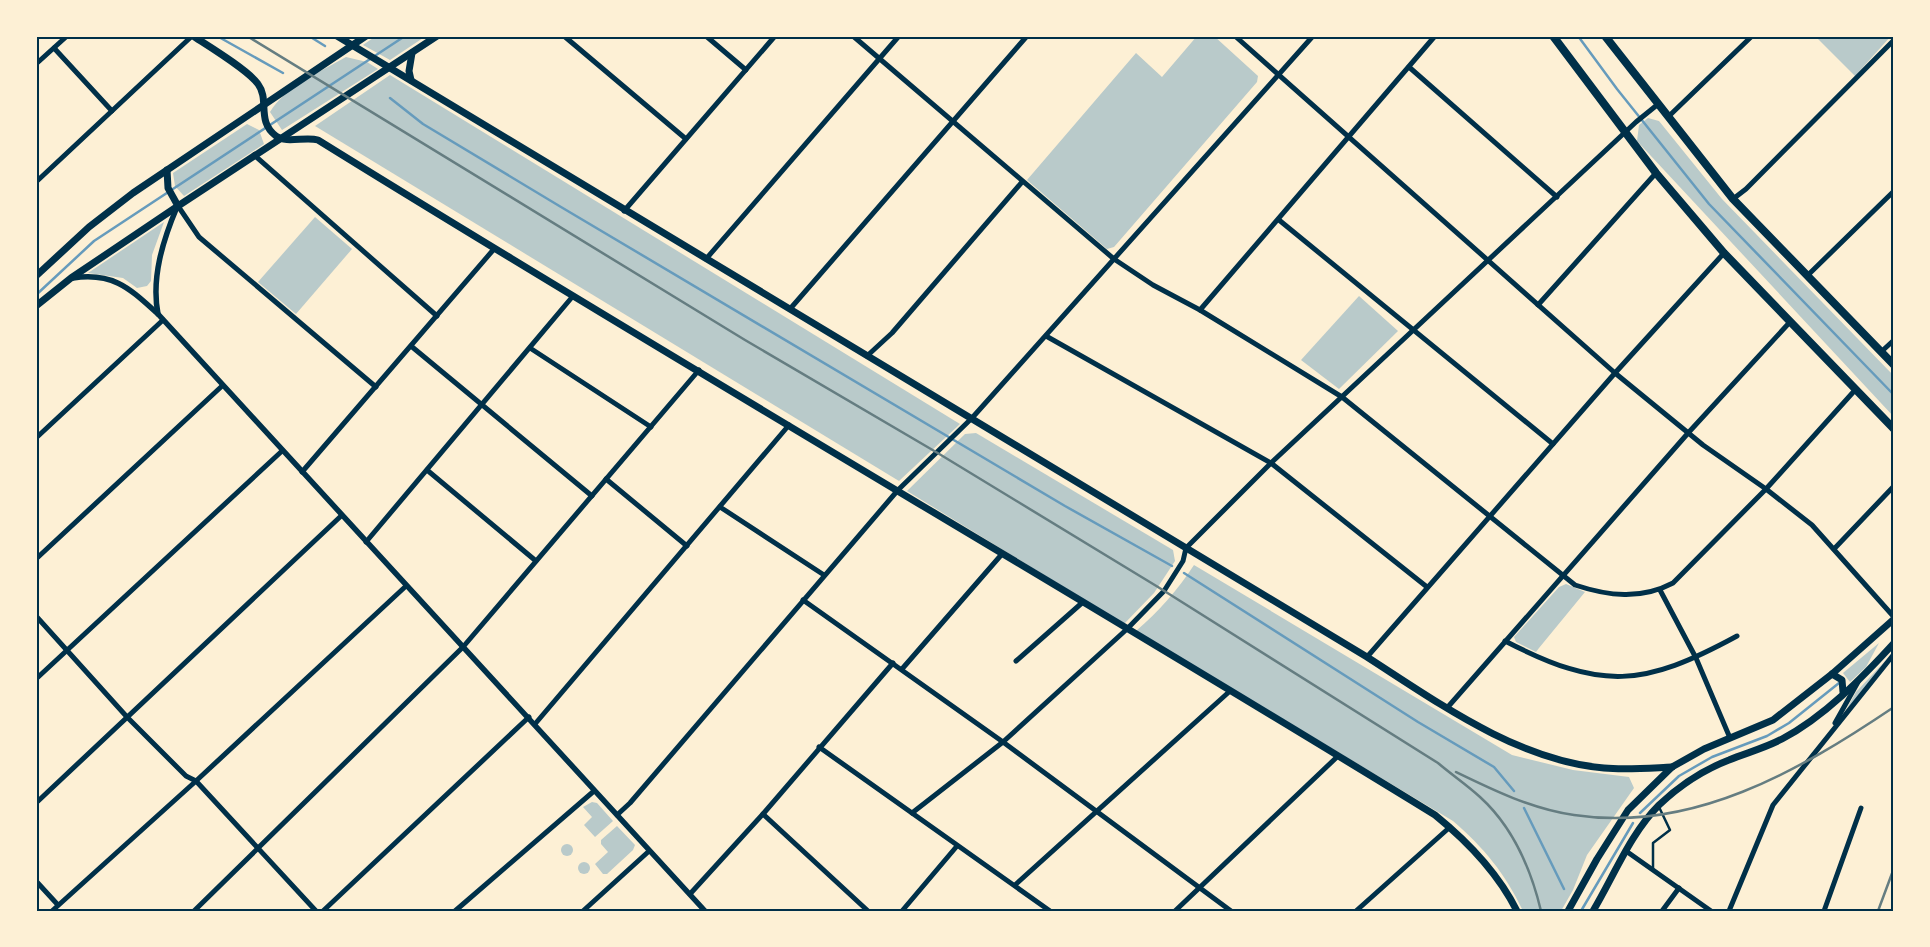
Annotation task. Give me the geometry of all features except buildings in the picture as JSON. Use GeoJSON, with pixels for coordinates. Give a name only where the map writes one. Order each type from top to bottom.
{"type":"FeatureCollection","features":[{"type":"Feature","properties":{"kind":"highway"},"geometry":{"type":"LineString","coordinates":[[1553,36],[1656,173],[1724,254],[1894,429]]}},
{"type":"Feature","properties":{"kind":"highway"},"geometry":{"type":"LineString","coordinates":[[1605,36],[1667,118],[1733,199],[1894,365]]}},
{"type":"Feature","properties":{"kind":"main road"},"geometry":{"type":"LineString","coordinates":[[193,36],[255,80],[262,91],[263,117],[278,137]]}},
{"type":"Feature","properties":{"kind":"main road"},"geometry":{"type":"LineString","coordinates":[[337,36],[624,211],[790,309],[970,420],[1367,657],[1447,708],[1504,740],[1572,763],[1604,768],[1672,767]]}},
{"type":"Feature","properties":{"kind":"main road"},"geometry":{"type":"LineString","coordinates":[[36,276],[89,227],[167,170],[366,36]]}},
{"type":"Feature","properties":{"kind":"main road"},"geometry":{"type":"LineString","coordinates":[[36,306],[71,278],[176,202],[254,155],[278,137],[386,66],[412,53],[437,36]]}},
{"type":"Feature","properties":{"kind":"main road"},"geometry":{"type":"LineString","coordinates":[[411,80],[408,71],[412,53]]}},
{"type":"Feature","properties":{"kind":"main road"},"geometry":{"type":"LineString","coordinates":[[278,137],[312,138],[318,140],[494,249],[699,370],[1435,815],[1474,849],[1517,911]]}},
{"type":"Feature","properties":{"kind":"main road"},"geometry":{"type":"LineString","coordinates":[[167,170],[168,188],[176,202]]}},
{"type":"Feature","properties":{"kind":"main road"},"geometry":{"type":"LineString","coordinates":[[1568,911],[1597,859],[1628,810],[1672,767],[1704,749],[1773,720],[1832,674],[1894,618]]}},
{"type":"Feature","properties":{"kind":"main road"},"geometry":{"type":"LineString","coordinates":[[1593,911],[1626,851],[1659,805],[1680,787],[1700,774],[1726,761],[1782,739],[1825,709],[1894,643]]}},
{"type":"Feature","properties":{"kind":"main road"},"geometry":{"type":"LineString","coordinates":[[1832,674],[1842,680],[1844,692]]}},
{"type":"Feature","properties":{"kind":"street"},"geometry":{"type":"LineString","coordinates":[[36,64],[67,36]]}},
{"type":"Feature","properties":{"kind":"street"},"geometry":{"type":"LineString","coordinates":[[36,182],[193,36]]}},
{"type":"Feature","properties":{"kind":"street"},"geometry":{"type":"LineString","coordinates":[[564,36],[686,139]]}},
{"type":"Feature","properties":{"kind":"street"},"geometry":{"type":"LineString","coordinates":[[706,36],[746,70]]}},
{"type":"Feature","properties":{"kind":"street"},"geometry":{"type":"LineString","coordinates":[[624,211],[775,36]]}},
{"type":"Feature","properties":{"kind":"street"},"geometry":{"type":"LineString","coordinates":[[853,36],[1114,259],[1153,285],[1200,310],[1342,397],[1491,516],[1563,578],[1575,585],[1596,592],[1619,596],[1660,590],[1673,583],[1766,489],[1856,389]]}},
{"type":"Feature","properties":{"kind":"street"},"geometry":{"type":"LineString","coordinates":[[706,259],[899,36]]}},
{"type":"Feature","properties":{"kind":"street"},"geometry":{"type":"LineString","coordinates":[[790,309],[1027,36]]}},
{"type":"Feature","properties":{"kind":"street"},"geometry":{"type":"LineString","coordinates":[[1235,36],[1615,373],[1689,432],[1812,525],[1894,618]]}},
{"type":"Feature","properties":{"kind":"street"},"geometry":{"type":"LineString","coordinates":[[617,815],[630,803],[898,490],[970,420],[1313,36]]}},
{"type":"Feature","properties":{"kind":"street"},"geometry":{"type":"LineString","coordinates":[[1200,310],[1436,36]]}},
{"type":"Feature","properties":{"kind":"street"},"geometry":{"type":"LineString","coordinates":[[1667,118],[1752,36]]}},
{"type":"Feature","properties":{"kind":"street"},"geometry":{"type":"LineString","coordinates":[[1733,199],[1746,190],[1894,40]]}},
{"type":"Feature","properties":{"kind":"street"},"geometry":{"type":"LineString","coordinates":[[54,48],[112,111]]}},
{"type":"Feature","properties":{"kind":"street"},"geometry":{"type":"LineString","coordinates":[[1409,67],[1557,197]]}},
{"type":"Feature","properties":{"kind":"street"},"geometry":{"type":"LineString","coordinates":[[912,813],[1002,742],[1127,629],[1164,591],[1183,561],[1186,548],[1271,463],[1625,132],[1657,105]]}},
{"type":"Feature","properties":{"kind":"street"},"geometry":{"type":"LineString","coordinates":[[254,155],[437,316]]}},
{"type":"Feature","properties":{"kind":"street"},"geometry":{"type":"LineString","coordinates":[[1538,304],[1656,173]]}},
{"type":"Feature","properties":{"kind":"street"},"geometry":{"type":"LineString","coordinates":[[867,356],[892,334],[1022,182]]}},
{"type":"Feature","properties":{"kind":"street"},"geometry":{"type":"LineString","coordinates":[[1807,276],[1894,191]]}},
{"type":"Feature","properties":{"kind":"street"},"geometry":{"type":"LineString","coordinates":[[158,314],[155,301],[160,255],[176,202]]}},
{"type":"Feature","properties":{"kind":"street"},"geometry":{"type":"LineString","coordinates":[[176,202],[199,237],[376,386]]}},
{"type":"Feature","properties":{"kind":"street"},"geometry":{"type":"LineString","coordinates":[[1279,220],[1553,444]]}},
{"type":"Feature","properties":{"kind":"street"},"geometry":{"type":"LineString","coordinates":[[302,472],[494,249]]}},
{"type":"Feature","properties":{"kind":"street"},"geometry":{"type":"LineString","coordinates":[[1367,657],[1615,373],[1724,254]]}},
{"type":"Feature","properties":{"kind":"street"},"geometry":{"type":"LineString","coordinates":[[71,278],[104,277],[120,283],[134,291],[158,314],[341,516],[529,717],[648,852],[690,894],[704,911]]}},
{"type":"Feature","properties":{"kind":"street"},"geometry":{"type":"LineString","coordinates":[[366,542],[573,296]]}},
{"type":"Feature","properties":{"kind":"street"},"geometry":{"type":"LineString","coordinates":[[36,438],[163,320]]}},
{"type":"Feature","properties":{"kind":"street"},"geometry":{"type":"LineString","coordinates":[[1447,708],[1563,578],[1689,432],[1790,322]]}},
{"type":"Feature","properties":{"kind":"street"},"geometry":{"type":"LineString","coordinates":[[1046,336],[1271,463],[1427,587]]}},
{"type":"Feature","properties":{"kind":"street"},"geometry":{"type":"LineString","coordinates":[[1881,352],[1894,340]]}},
{"type":"Feature","properties":{"kind":"street"},"geometry":{"type":"LineString","coordinates":[[410,346],[592,496]]}},
{"type":"Feature","properties":{"kind":"street"},"geometry":{"type":"LineString","coordinates":[[530,348],[650,427]]}},
{"type":"Feature","properties":{"kind":"street"},"geometry":{"type":"LineString","coordinates":[[194,911],[463,646],[699,370]]}},
{"type":"Feature","properties":{"kind":"street"},"geometry":{"type":"LineString","coordinates":[[36,559],[222,386]]}},
{"type":"Feature","properties":{"kind":"street"},"geometry":{"type":"LineString","coordinates":[[535,724],[789,425]]}},
{"type":"Feature","properties":{"kind":"street"},"geometry":{"type":"LineString","coordinates":[[36,679],[282,451]]}},
{"type":"Feature","properties":{"kind":"street"},"geometry":{"type":"LineString","coordinates":[[427,470],[536,561]]}},
{"type":"Feature","properties":{"kind":"street"},"geometry":{"type":"LineString","coordinates":[[606,479],[687,546]]}},
{"type":"Feature","properties":{"kind":"street"},"geometry":{"type":"LineString","coordinates":[[1834,549],[1894,486]]}},
{"type":"Feature","properties":{"kind":"street"},"geometry":{"type":"LineString","coordinates":[[720,506],[824,575]]}},
{"type":"Feature","properties":{"kind":"street"},"geometry":{"type":"LineString","coordinates":[[36,802],[341,516]]}},
{"type":"Feature","properties":{"kind":"street"},"geometry":{"type":"LineString","coordinates":[[902,669],[1002,554]]}},
{"type":"Feature","properties":{"kind":"street"},"geometry":{"type":"LineString","coordinates":[[52,911],[196,781],[406,586]]}},
{"type":"Feature","properties":{"kind":"street"},"geometry":{"type":"LineString","coordinates":[[1660,590],[1696,658],[1730,738]]}},
{"type":"Feature","properties":{"kind":"street"},"geometry":{"type":"LineString","coordinates":[[803,600],[902,669],[1231,911]]}},
{"type":"Feature","properties":{"kind":"street"},"geometry":{"type":"LineString","coordinates":[[1016,661],[1083,602]]}},
{"type":"Feature","properties":{"kind":"street"},"geometry":{"type":"LineString","coordinates":[[36,616],[128,717],[186,776],[196,781],[316,911]]}},
{"type":"Feature","properties":{"kind":"street"},"geometry":{"type":"LineString","coordinates":[[1505,641],[1541,659],[1588,674],[1635,676],[1656,673],[1696,658],[1737,636]]}},
{"type":"Feature","properties":{"kind":"street"},"geometry":{"type":"LineString","coordinates":[[1729,911],[1773,806],[1828,734],[1872,684],[1894,654]]}},
{"type":"Feature","properties":{"kind":"street"},"geometry":{"type":"LineString","coordinates":[[690,894],[763,814],[893,663]]}},
{"type":"Feature","properties":{"kind":"street"},"geometry":{"type":"LineString","coordinates":[[1828,734],[1863,674]]}},
{"type":"Feature","properties":{"kind":"street"},"geometry":{"type":"LineString","coordinates":[[1016,885],[1230,691]]}},
{"type":"Feature","properties":{"kind":"street"},"geometry":{"type":"LineString","coordinates":[[323,911],[529,717]]}},
{"type":"Feature","properties":{"kind":"street"},"geometry":{"type":"LineString","coordinates":[[819,747],[957,846],[1016,885],[1047,910]]}},
{"type":"Feature","properties":{"kind":"street"},"geometry":{"type":"LineString","coordinates":[[1176,911],[1338,756]]}},
{"type":"Feature","properties":{"kind":"street"},"geometry":{"type":"LineString","coordinates":[[455,911],[594,791]]}},
{"type":"Feature","properties":{"kind":"street"},"geometry":{"type":"LineString","coordinates":[[1824,911],[1861,808]]}},
{"type":"Feature","properties":{"kind":"street"},"geometry":{"type":"LineString","coordinates":[[763,814],[868,911]]}},
{"type":"Feature","properties":{"kind":"street"},"geometry":{"type":"LineString","coordinates":[[1356,911],[1450,827]]}},
{"type":"Feature","properties":{"kind":"street"},"geometry":{"type":"LineString","coordinates":[[902,911],[957,846]]}},
{"type":"Feature","properties":{"kind":"street"},"geometry":{"type":"LineString","coordinates":[[1626,851],[1711,911]]}},
{"type":"Feature","properties":{"kind":"street"},"geometry":{"type":"LineString","coordinates":[[583,911],[648,852]]}},
{"type":"Feature","properties":{"kind":"street"},"geometry":{"type":"LineString","coordinates":[[36,881],[58,905]]}},
{"type":"Feature","properties":{"kind":"street"},"geometry":{"type":"LineString","coordinates":[[1662,911],[1679,888]]}},
{"type":"Feature","properties":{"kind":"lane"},"geometry":{"type":"LineString","coordinates":[[1653,871],[1655,860],[1653,843],[1670,830],[1659,805]]}},
{"type":"Feature","properties":{"kind":"shaded area"},"geometry":{"type":"Polygon","coordinates":[[[376,36],[426,36],[390,60],[363,45],[376,36]]]}},
{"type":"Feature","properties":{"kind":"shaded area"},"geometry":{"type":"Polygon","coordinates":[[[1197,36],[1214,36],[1258,76],[1257,82],[1114,247],[1107,249],[1027,180],[1136,53],[1162,77],[1197,36]]]}},
{"type":"Feature","properties":{"kind":"shaded area"},"geometry":{"type":"Polygon","coordinates":[[[1815,36],[1891,36],[1855,76],[1815,36]]]}},
{"type":"Feature","properties":{"kind":"shaded area"},"geometry":{"type":"Polygon","coordinates":[[[346,57],[367,62],[378,69],[282,130],[270,112],[277,103],[304,80],[346,57]]]}},
{"type":"Feature","properties":{"kind":"shaded area"},"geometry":{"type":"Polygon","coordinates":[[[390,75],[960,424],[899,481],[315,126],[390,75]]]}},
{"type":"Feature","properties":{"kind":"shaded area"},"geometry":{"type":"Polygon","coordinates":[[[1648,118],[1659,121],[1722,199],[1894,376],[1894,417],[1637,141],[1639,125],[1648,118]]]}},
{"type":"Feature","properties":{"kind":"shaded area"},"geometry":{"type":"Polygon","coordinates":[[[247,124],[259,130],[264,144],[184,196],[175,186],[173,173],[247,124]]]}},
{"type":"Feature","properties":{"kind":"shaded area"},"geometry":{"type":"Polygon","coordinates":[[[315,217],[352,249],[296,314],[258,282],[315,217]]]}},
{"type":"Feature","properties":{"kind":"shaded area"},"geometry":{"type":"Polygon","coordinates":[[[164,222],[152,255],[151,281],[147,286],[137,288],[123,278],[88,273],[164,222]]]}},
{"type":"Feature","properties":{"kind":"shaded area"},"geometry":{"type":"Polygon","coordinates":[[[1359,296],[1398,331],[1339,389],[1301,360],[1359,296]]]}},
{"type":"Feature","properties":{"kind":"shaded area"},"geometry":{"type":"Polygon","coordinates":[[[976,433],[1173,550],[1175,561],[1154,593],[1124,624],[907,491],[965,434],[976,433]]]}},
{"type":"Feature","properties":{"kind":"shaded area"},"geometry":{"type":"Polygon","coordinates":[[[1194,565],[1512,755],[1573,770],[1629,777],[1634,788],[1587,855],[1573,890],[1561,911],[1523,911],[1509,885],[1493,862],[1453,821],[1136,631],[1167,600],[1194,565]]]}},
{"type":"Feature","properties":{"kind":"shaded area"},"geometry":{"type":"Polygon","coordinates":[[[1566,584],[1585,592],[1536,652],[1516,642],[1514,637],[1559,587],[1566,584]]]}},
{"type":"Feature","properties":{"kind":"shaded area"},"geometry":{"type":"Polygon","coordinates":[[[1879,643],[1866,667],[1850,682],[1843,673],[1879,643]]]}},
{"type":"Feature","properties":{"kind":"shaded area"},"geometry":{"type":"Polygon","coordinates":[[[1887,659],[1845,712],[1856,692],[1887,659]]]}},
{"type":"Feature","properties":{"kind":"shaded area"},"geometry":{"type":"Polygon","coordinates":[[[592,802],[597,803],[613,821],[595,837],[584,825],[592,817],[583,807],[592,802]]]}},
{"type":"Feature","properties":{"kind":"shaded area"},"geometry":{"type":"Polygon","coordinates":[[[617,826],[635,845],[633,850],[607,874],[603,874],[595,864],[608,852],[601,844],[601,840],[617,826]]]}},
{"type":"Feature","properties":{"kind":"shaded area"},"geometry":{"type":"Polygon","coordinates":[[[565,844],[569,844],[573,850],[569,856],[565,856],[561,852],[561,848],[565,844]]]}},
{"type":"Feature","properties":{"kind":"shaded area"},"geometry":{"type":"Polygon","coordinates":[[[584,862],[590,868],[584,874],[578,868],[584,862]]]}},
{"type":"Feature","properties":{"kind":"waterway"},"geometry":{"type":"LineString","coordinates":[[217,36],[283,73]]}},
{"type":"Feature","properties":{"kind":"waterway"},"geometry":{"type":"LineString","coordinates":[[309,36],[325,46]]}},
{"type":"Feature","properties":{"kind":"waterway"},"geometry":{"type":"LineString","coordinates":[[36,295],[94,241],[405,36]]}},
{"type":"Feature","properties":{"kind":"waterway"},"geometry":{"type":"LineString","coordinates":[[1578,36],[1617,89],[1709,204],[1894,395]]}},
{"type":"Feature","properties":{"kind":"waterway"},"geometry":{"type":"LineString","coordinates":[[390,98],[423,124],[561,207],[1065,506],[1172,566]]}},
{"type":"Feature","properties":{"kind":"waterway"},"geometry":{"type":"LineString","coordinates":[[1184,573],[1418,722],[1494,767],[1514,791]]}},
{"type":"Feature","properties":{"kind":"waterway"},"geometry":{"type":"LineString","coordinates":[[1640,813],[1679,776],[1712,757],[1767,736],[1789,723],[1839,683]]}},
{"type":"Feature","properties":{"kind":"waterway"},"geometry":{"type":"LineString","coordinates":[[1524,808],[1564,889]]}},
{"type":"Feature","properties":{"kind":"waterway"},"geometry":{"type":"LineString","coordinates":[[1581,911],[1633,823]]}},
{"type":"Feature","properties":{"kind":"railway"},"geometry":{"type":"LineString","coordinates":[[247,36],[745,340],[936,452],[1158,587],[1438,763],[1480,797],[1502,822],[1526,864],[1541,911]]}},
{"type":"Feature","properties":{"kind":"railway"},"geometry":{"type":"LineString","coordinates":[[1456,772],[1528,804],[1558,812],[1618,818],[1660,815],[1702,806],[1743,792],[1821,753],[1894,707]]}},
{"type":"Feature","properties":{"kind":"railway"},"geometry":{"type":"LineString","coordinates":[[1878,911],[1894,868]]}}]}
